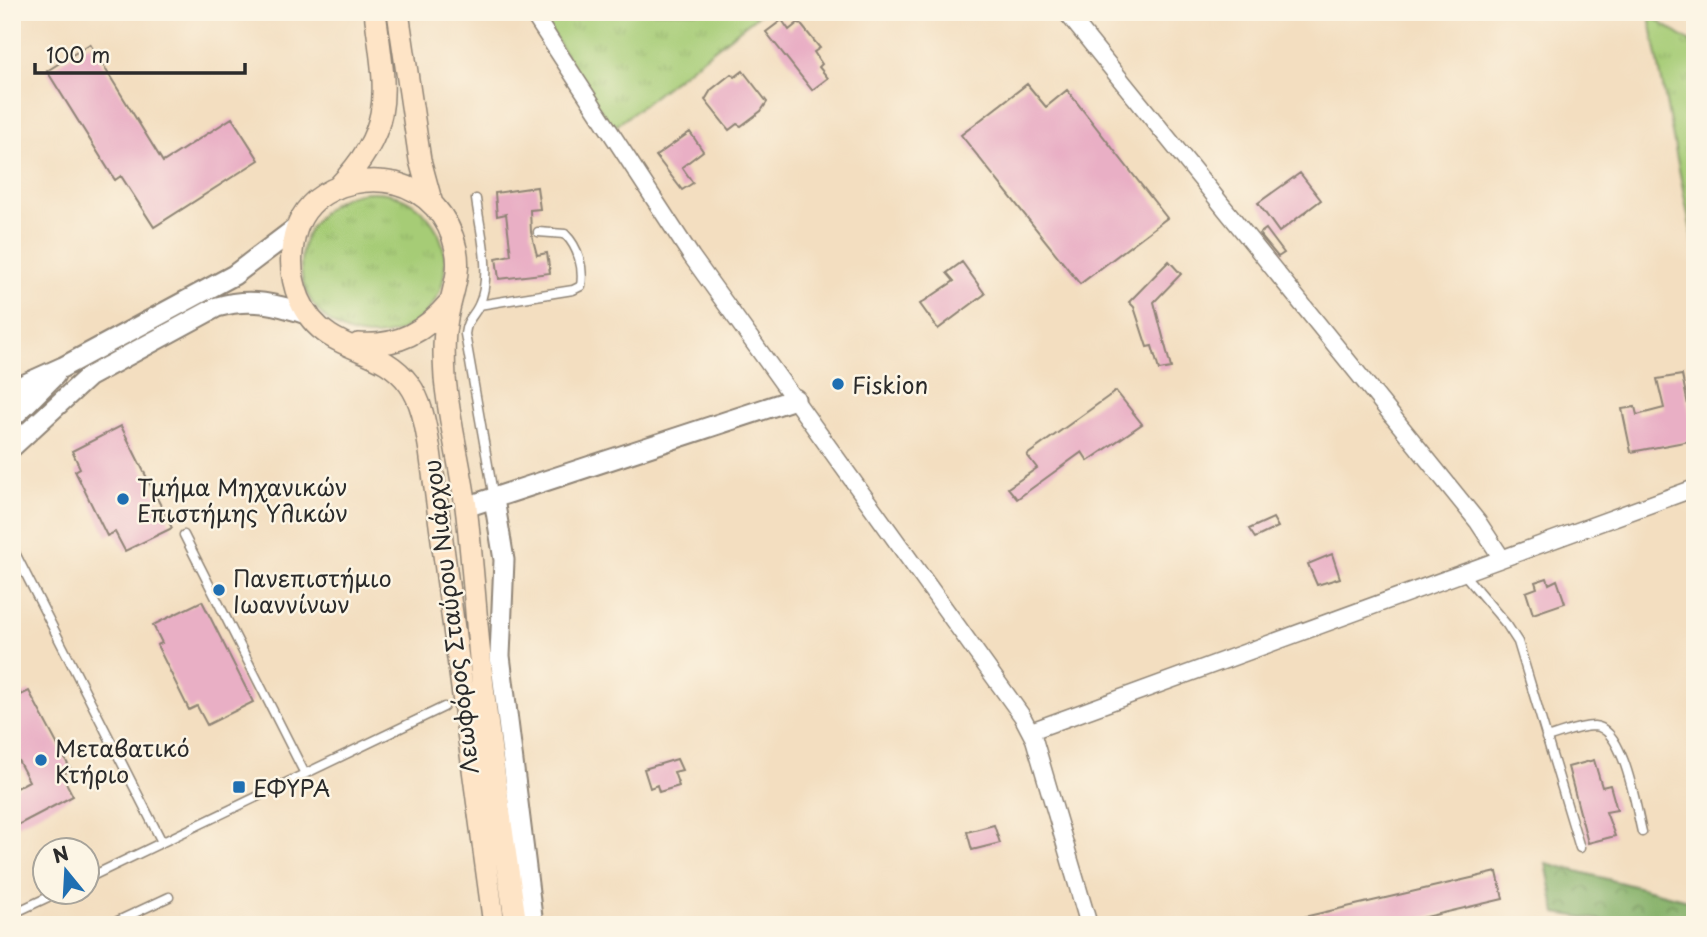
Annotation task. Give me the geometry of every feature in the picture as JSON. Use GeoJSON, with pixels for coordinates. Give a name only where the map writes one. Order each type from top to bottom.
{"type":"FeatureCollection","features":[{"type":"Feature","properties":{"kind":"main road","name":"Λεωφόρος Σταύρου Νιάρχου"},"geometry":{"type":"LineString","coordinates":[[375,12],[385,93],[382,120],[361,160],[337,188],[312,204],[296,228],[292,251],[293,283],[309,315],[329,335],[386,361],[404,379],[414,392],[425,426],[494,925]]}},
{"type":"Feature","properties":{"kind":"main road","name":"Λεωφόρος Σταύρου Νιάρχου"},"geometry":{"type":"LineString","coordinates":[[403,14],[420,160],[432,204]]}},
{"type":"Feature","properties":{"kind":"main road","name":"Λεωφόρος Σταύρου Νιάρχου"},"geometry":{"type":"LineString","coordinates":[[337,188],[367,181],[395,183],[414,190],[432,204],[446,222],[456,251],[457,273],[444,340],[445,377],[466,507],[482,680],[516,925]]}},
{"type":"Feature","properties":{"kind":"main road"},"geometry":{"type":"LineString","coordinates":[[346,343],[389,344],[406,338],[436,318],[450,302]]}},
{"type":"Feature","properties":{"kind":"street"},"geometry":{"type":"LineString","coordinates":[[532,12],[651,198],[996,676],[1031,731],[1089,925]]}},
{"type":"Feature","properties":{"kind":"street"},"geometry":{"type":"LineString","coordinates":[[1066,12],[1478,522],[1501,557]]}},
{"type":"Feature","properties":{"kind":"street"},"geometry":{"type":"LineString","coordinates":[[12,390],[63,367],[234,275],[296,228]]}},
{"type":"Feature","properties":{"kind":"street"},"geometry":{"type":"LineString","coordinates":[[12,447],[88,377],[217,307],[238,301],[259,301],[309,315]]}},
{"type":"Feature","properties":{"kind":"street"},"geometry":{"type":"LineString","coordinates":[[12,418],[63,367]]}},
{"type":"Feature","properties":{"kind":"street"},"geometry":{"type":"LineString","coordinates":[[466,507],[795,399]]}},
{"type":"Feature","properties":{"kind":"street"},"geometry":{"type":"LineString","coordinates":[[1031,731],[1461,571],[1695,488]]}},
{"type":"Feature","properties":{"kind":"street"},"geometry":{"type":"LineString","coordinates":[[494,499],[504,560],[500,656],[533,925]]}},
{"type":"Feature","properties":{"kind":"lane"},"geometry":{"type":"LineString","coordinates":[[476,199],[485,275],[479,305],[467,319],[465,334],[494,499]]}},
{"type":"Feature","properties":{"kind":"lane"},"geometry":{"type":"LineString","coordinates":[[479,305],[573,290],[581,286],[582,276],[575,245],[565,234],[538,232]]}},
{"type":"Feature","properties":{"kind":"lane"},"geometry":{"type":"LineString","coordinates":[[184,535],[303,772]]}},
{"type":"Feature","properties":{"kind":"lane"},"geometry":{"type":"LineString","coordinates":[[12,547],[162,842]]}},
{"type":"Feature","properties":{"kind":"lane"},"geometry":{"type":"LineString","coordinates":[[1461,571],[1513,632],[1524,657],[1580,848]]}},
{"type":"Feature","properties":{"kind":"lane"},"geometry":{"type":"LineString","coordinates":[[102,871],[303,772],[444,707]]}},
{"type":"Feature","properties":{"kind":"lane"},"geometry":{"type":"LineString","coordinates":[[1546,738],[1587,727],[1606,730],[1618,744],[1642,832]]}},
{"type":"Feature","properties":{"kind":"lane"},"geometry":{"type":"LineString","coordinates":[[109,925],[169,897]]}},
{"type":"Feature","properties":{"kind":"lane"},"geometry":{"type":"LineString","coordinates":[[12,914],[32,904]]}},
{"type":"Feature","properties":{"kind":"green space"},"geometry":{"type":"Polygon","coordinates":[[[539,12],[762,12],[612,129],[539,12]]]}},
{"type":"Feature","properties":{"kind":"green space"},"geometry":{"type":"Polygon","coordinates":[[[1649,15],[1695,45],[1695,251],[1649,15]]]}},
{"type":"Feature","properties":{"kind":"green space"},"geometry":{"type":"Polygon","coordinates":[[[373,192],[400,198],[424,213],[439,237],[445,264],[439,291],[424,315],[400,330],[373,336],[346,330],[322,315],[307,291],[301,264],[307,237],[322,213],[346,198],[373,192]]]}},
{"type":"Feature","properties":{"kind":"green space"},"geometry":{"type":"Polygon","coordinates":[[[1546,863],[1695,902],[1695,925],[1632,925],[1556,913],[1546,863]]]}},
{"type":"Feature","properties":{"kind":"building"},"geometry":{"type":"Polygon","coordinates":[[[782,20],[789,30],[799,22],[820,48],[814,52],[822,64],[819,67],[828,78],[812,90],[766,32],[782,20]]]}},
{"type":"Feature","properties":{"kind":"building"},"geometry":{"type":"Polygon","coordinates":[[[90,44],[163,162],[232,118],[259,160],[154,227],[121,176],[115,180],[47,71],[90,44]]]}},
{"type":"Feature","properties":{"kind":"building"},"geometry":{"type":"Polygon","coordinates":[[[743,71],[767,102],[761,111],[741,126],[737,124],[729,130],[705,100],[711,90],[731,74],[735,77],[743,71]]]}},
{"type":"Feature","properties":{"kind":"building"},"geometry":{"type":"Polygon","coordinates":[[[1027,84],[1046,107],[1067,90],[1167,218],[1080,284],[961,135],[1027,84]]]}},
{"type":"Feature","properties":{"kind":"building"},"geometry":{"type":"Polygon","coordinates":[[[690,132],[703,151],[682,167],[693,183],[682,190],[656,156],[690,132]]]}},
{"type":"Feature","properties":{"kind":"building"},"geometry":{"type":"Polygon","coordinates":[[[1300,173],[1321,200],[1279,232],[1258,203],[1300,173]]]}},
{"type":"Feature","properties":{"kind":"building"},"geometry":{"type":"Polygon","coordinates":[[[537,187],[540,209],[530,210],[531,232],[537,255],[547,253],[550,273],[499,279],[496,258],[511,255],[506,214],[497,216],[495,193],[537,187]]]}},
{"type":"Feature","properties":{"kind":"building"},"geometry":{"type":"Polygon","coordinates":[[[1266,229],[1284,253],[1278,257],[1259,234],[1266,229]]]}},
{"type":"Feature","properties":{"kind":"building"},"geometry":{"type":"Polygon","coordinates":[[[1169,261],[1181,274],[1154,302],[1171,368],[1159,370],[1152,346],[1147,347],[1134,307],[1129,302],[1169,261]]]}},
{"type":"Feature","properties":{"kind":"building"},"geometry":{"type":"Polygon","coordinates":[[[962,262],[985,294],[938,329],[920,304],[954,281],[947,273],[962,262]]]}},
{"type":"Feature","properties":{"kind":"building"},"geometry":{"type":"Polygon","coordinates":[[[1682,375],[1695,440],[1631,452],[1622,409],[1635,407],[1637,415],[1664,408],[1657,379],[1682,375]]]}},
{"type":"Feature","properties":{"kind":"building"},"geometry":{"type":"Polygon","coordinates":[[[1116,391],[1142,424],[1088,461],[1082,452],[1017,499],[1008,488],[1037,468],[1027,455],[1116,391]]]}},
{"type":"Feature","properties":{"kind":"building","name":"Τμήμα Μηχανικών Επιστήμης Υλικών"},"geometry":{"type":"Polygon","coordinates":[[[121,426],[172,528],[125,551],[115,532],[107,536],[75,471],[80,468],[72,451],[121,426]]]}},
{"type":"Feature","properties":{"kind":"building"},"geometry":{"type":"Polygon","coordinates":[[[1273,518],[1278,527],[1255,538],[1249,529],[1273,518]]]}},
{"type":"Feature","properties":{"kind":"building"},"geometry":{"type":"Polygon","coordinates":[[[1332,554],[1340,578],[1317,585],[1308,564],[1332,554]]]}},
{"type":"Feature","properties":{"kind":"building"},"geometry":{"type":"Polygon","coordinates":[[[1547,578],[1549,584],[1557,580],[1565,603],[1533,614],[1526,592],[1537,588],[1535,582],[1547,578]]]}},
{"type":"Feature","properties":{"kind":"building"},"geometry":{"type":"Polygon","coordinates":[[[202,601],[253,702],[207,725],[197,706],[189,710],[157,645],[162,643],[153,625],[202,601]]]}},
{"type":"Feature","properties":{"kind":"building","name":"Μεταβατικό Κτήριο"},"geometry":{"type":"Polygon","coordinates":[[[12,678],[21,695],[29,691],[71,770],[62,775],[73,796],[12,828],[12,790],[29,781],[12,749],[12,678]]]}},
{"type":"Feature","properties":{"kind":"building"},"geometry":{"type":"Polygon","coordinates":[[[677,759],[682,770],[674,772],[679,786],[659,792],[657,785],[650,788],[644,769],[677,759]]]}},
{"type":"Feature","properties":{"kind":"building"},"geometry":{"type":"Polygon","coordinates":[[[1594,760],[1602,787],[1610,785],[1617,810],[1606,812],[1615,836],[1588,843],[1568,767],[1594,760]]]}},
{"type":"Feature","properties":{"kind":"building"},"geometry":{"type":"Polygon","coordinates":[[[994,825],[1000,843],[972,850],[967,832],[994,825]]]}},
{"type":"Feature","properties":{"kind":"building"},"geometry":{"type":"Polygon","coordinates":[[[1497,872],[1503,899],[1392,925],[1292,925],[1291,920],[1497,872]]]}},
{"type":"Feature","properties":{"kind":"place","name":"Fiskion"},"geometry":{"type":"Point","coordinates":[838,384]}},
{"type":"Feature","properties":{"kind":"place","name":"Τμήμα Μηχανικών Επιστήμης Υλικών"},"geometry":{"type":"Point","coordinates":[123,499]}},
{"type":"Feature","properties":{"kind":"place","name":"Πανεπιστήμιο Ιωαννίνων"},"geometry":{"type":"Point","coordinates":[219,590]}},
{"type":"Feature","properties":{"kind":"place","name":"Μεταβατικό Κτήριο"},"geometry":{"type":"Point","coordinates":[41,760]}},
{"type":"Feature","properties":{"kind":"place","name":"ΕΦΥΡΑ"},"geometry":{"type":"Point","coordinates":[239,787]}}]}
